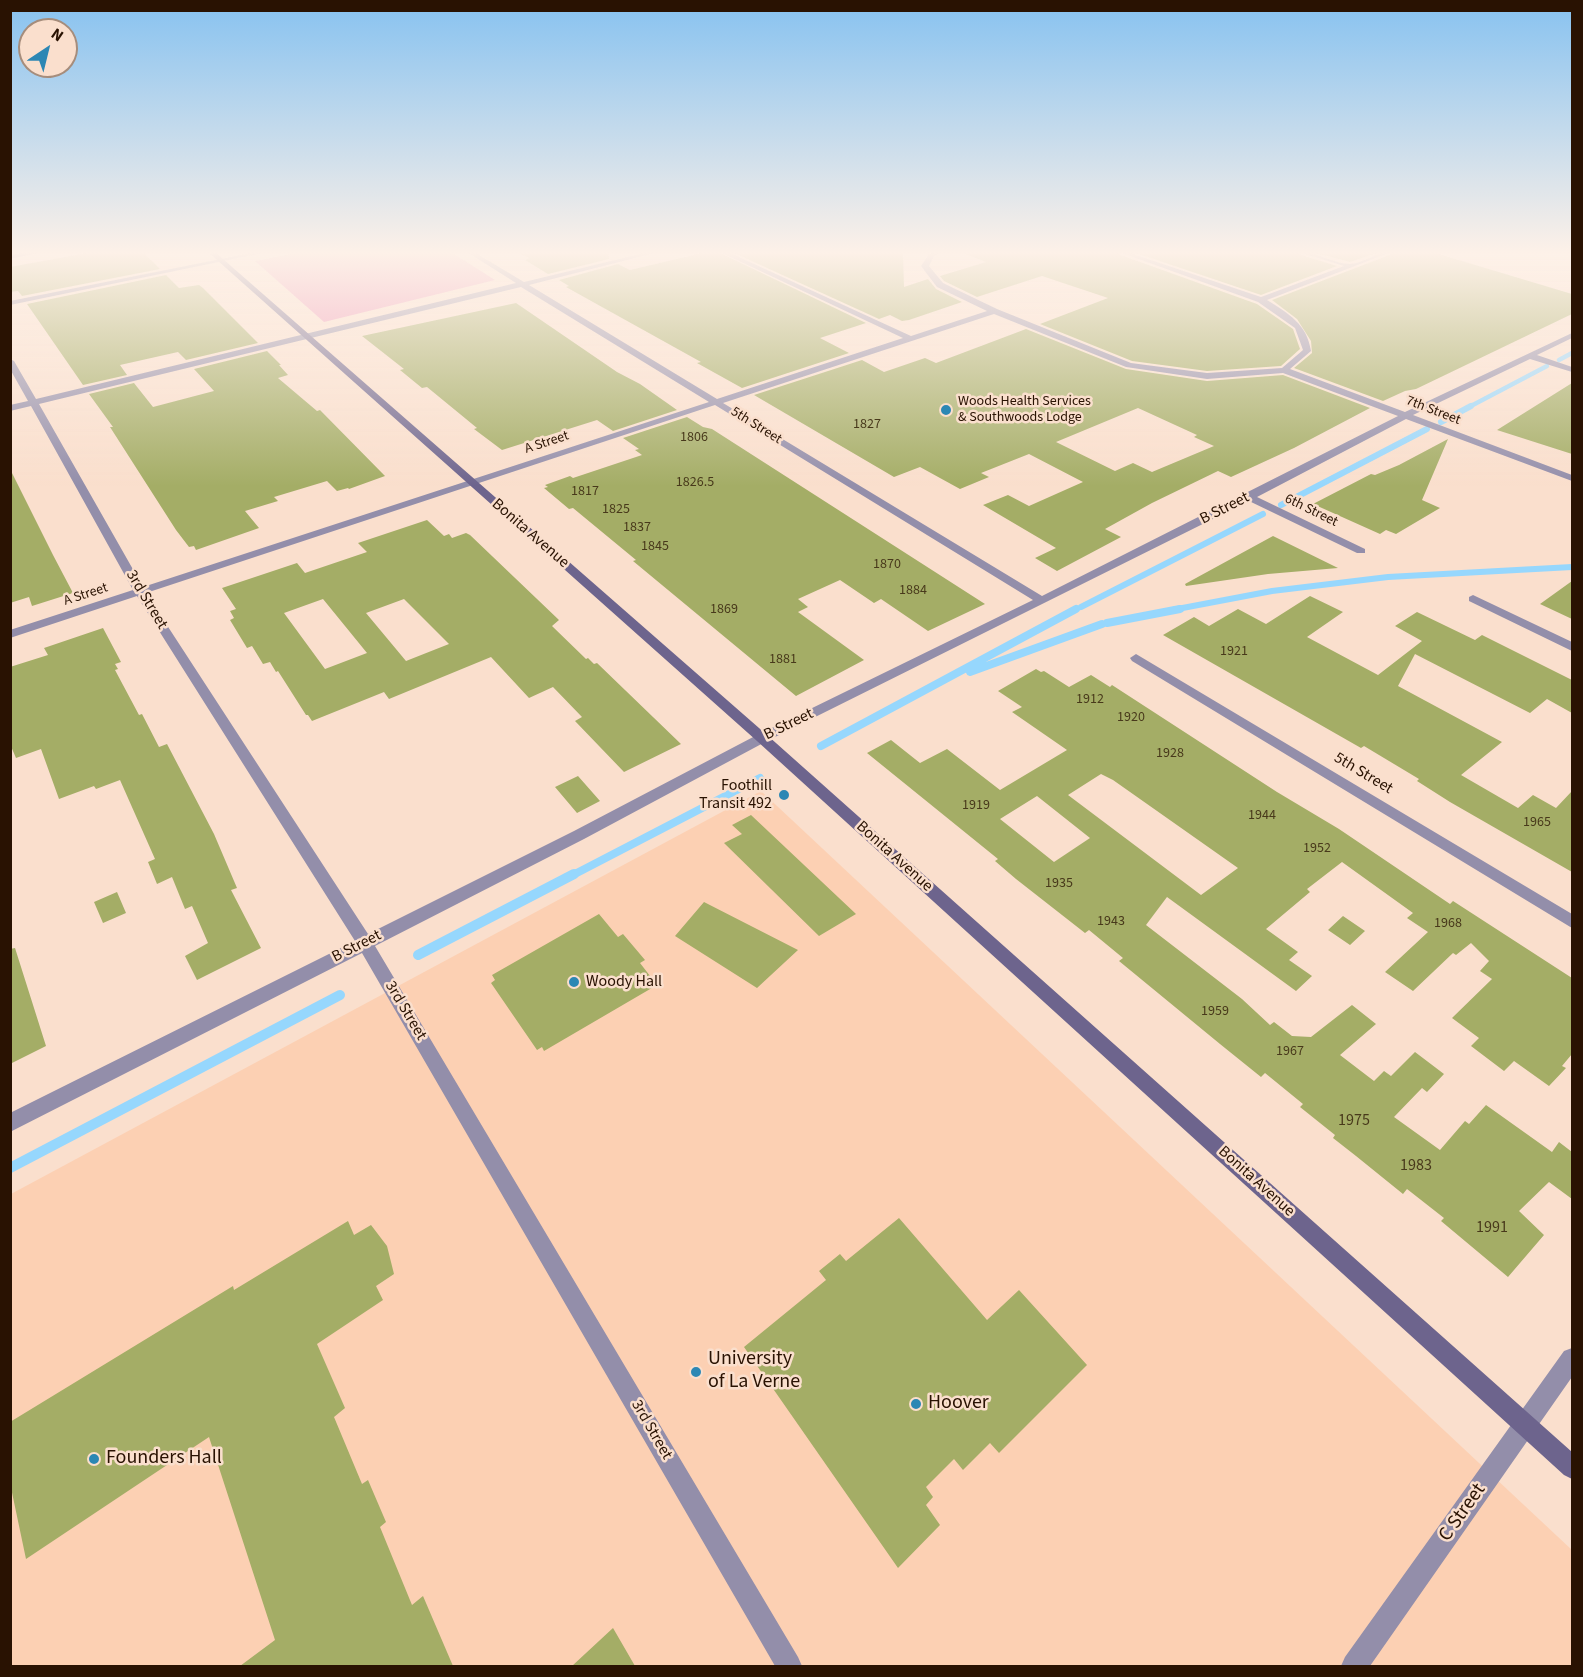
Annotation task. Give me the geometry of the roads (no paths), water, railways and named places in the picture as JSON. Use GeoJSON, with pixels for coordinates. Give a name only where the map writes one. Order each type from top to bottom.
{"type":"FeatureCollection","features":[{"type":"Feature","properties":{"kind":"main road","name":"Bonita Avenue"},"geometry":{"type":"LineString","coordinates":[[300,330],[762,738],[1572,1467]]}},
{"type":"Feature","properties":{"kind":"street"},"geometry":{"type":"LineString","coordinates":[[10,408],[330,330]]}},
{"type":"Feature","properties":{"kind":"street","name":"5th Street"},"geometry":{"type":"LineString","coordinates":[[599,330],[1042,601]]}},
{"type":"Feature","properties":{"kind":"street"},"geometry":{"type":"LineString","coordinates":[[892,330],[911,339]]}},
{"type":"Feature","properties":{"kind":"street","name":"A Street"},"geometry":{"type":"LineString","coordinates":[[10,634],[937,330]]}},
{"type":"Feature","properties":{"kind":"street"},"geometry":{"type":"LineString","coordinates":[[1042,330],[1129,365],[1207,376],[1284,370],[1307,351],[1306,337],[1302,330]]}},
{"type":"Feature","properties":{"kind":"street","name":"B Street"},"geometry":{"type":"LineString","coordinates":[[10,1124],[579,835],[762,738],[1042,601],[1407,415],[1572,335]]}},
{"type":"Feature","properties":{"kind":"street"},"geometry":{"type":"LineString","coordinates":[[1530,356],[1572,370]]}},
{"type":"Feature","properties":{"kind":"street","name":"3rd Street"},"geometry":{"type":"LineString","coordinates":[[10,362],[140,592],[364,943],[789,1666]]}},
{"type":"Feature","properties":{"kind":"street","name":"7th Street"},"geometry":{"type":"LineString","coordinates":[[1284,370],[1572,478]]}},
{"type":"Feature","properties":{"kind":"street","name":"6th Street"},"geometry":{"type":"LineString","coordinates":[[1249,497],[1360,551]]}},
{"type":"Feature","properties":{"kind":"street"},"geometry":{"type":"LineString","coordinates":[[1473,599],[1572,646]]}},
{"type":"Feature","properties":{"kind":"street","name":"5th Street"},"geometry":{"type":"LineString","coordinates":[[1136,658],[1572,922]]}},
{"type":"Feature","properties":{"kind":"street","name":"C Street"},"geometry":{"type":"LineString","coordinates":[[1354,1666],[1572,1359]]}},
{"type":"Feature","properties":{"kind":"waterway"},"geometry":{"type":"LineString","coordinates":[[1559,360],[1572,353]]}},
{"type":"Feature","properties":{"kind":"waterway"},"geometry":{"type":"LineString","coordinates":[[1469,407],[1547,366]]}},
{"type":"Feature","properties":{"kind":"waterway"},"geometry":{"type":"LineString","coordinates":[[1441,422],[1471,406]]}},
{"type":"Feature","properties":{"kind":"waterway"},"geometry":{"type":"LineString","coordinates":[[1281,505],[1427,429]]}},
{"type":"Feature","properties":{"kind":"waterway"},"geometry":{"type":"LineString","coordinates":[[1081,607],[1263,514]]}},
{"type":"Feature","properties":{"kind":"waterway"},"geometry":{"type":"LineString","coordinates":[[1172,610],[1272,591],[1388,577],[1572,567]]}},
{"type":"Feature","properties":{"kind":"waterway"},"geometry":{"type":"LineString","coordinates":[[821,746],[1076,609],[1073,610]]}},
{"type":"Feature","properties":{"kind":"waterway"},"geometry":{"type":"LineString","coordinates":[[1107,623],[1180,609]]}},
{"type":"Feature","properties":{"kind":"waterway"},"geometry":{"type":"LineString","coordinates":[[970,672],[1102,624]]}},
{"type":"Feature","properties":{"kind":"waterway"},"geometry":{"type":"LineString","coordinates":[[571,876],[760,778]]}},
{"type":"Feature","properties":{"kind":"waterway"},"geometry":{"type":"LineString","coordinates":[[418,955],[574,874]]}},
{"type":"Feature","properties":{"kind":"waterway"},"geometry":{"type":"LineString","coordinates":[[10,1168],[340,995]]}},
{"type":"Feature","properties":{"kind":"place","name":"Woods Health Services & Southwoods Lodge"},"geometry":{"type":"Point","coordinates":[946,410]}},
{"type":"Feature","properties":{"kind":"place","name":"Foothill Transit 492"},"geometry":{"type":"Point","coordinates":[784,795]}},
{"type":"Feature","properties":{"kind":"place","name":"Woody Hall"},"geometry":{"type":"Point","coordinates":[574,982]}},
{"type":"Feature","properties":{"kind":"place","name":"University of La Verne"},"geometry":{"type":"Point","coordinates":[696,1372]}},
{"type":"Feature","properties":{"kind":"place","name":"Hoover"},"geometry":{"type":"Point","coordinates":[916,1404]}},
{"type":"Feature","properties":{"kind":"place","name":"Founders Hall"},"geometry":{"type":"Point","coordinates":[94,1459]}}]}
